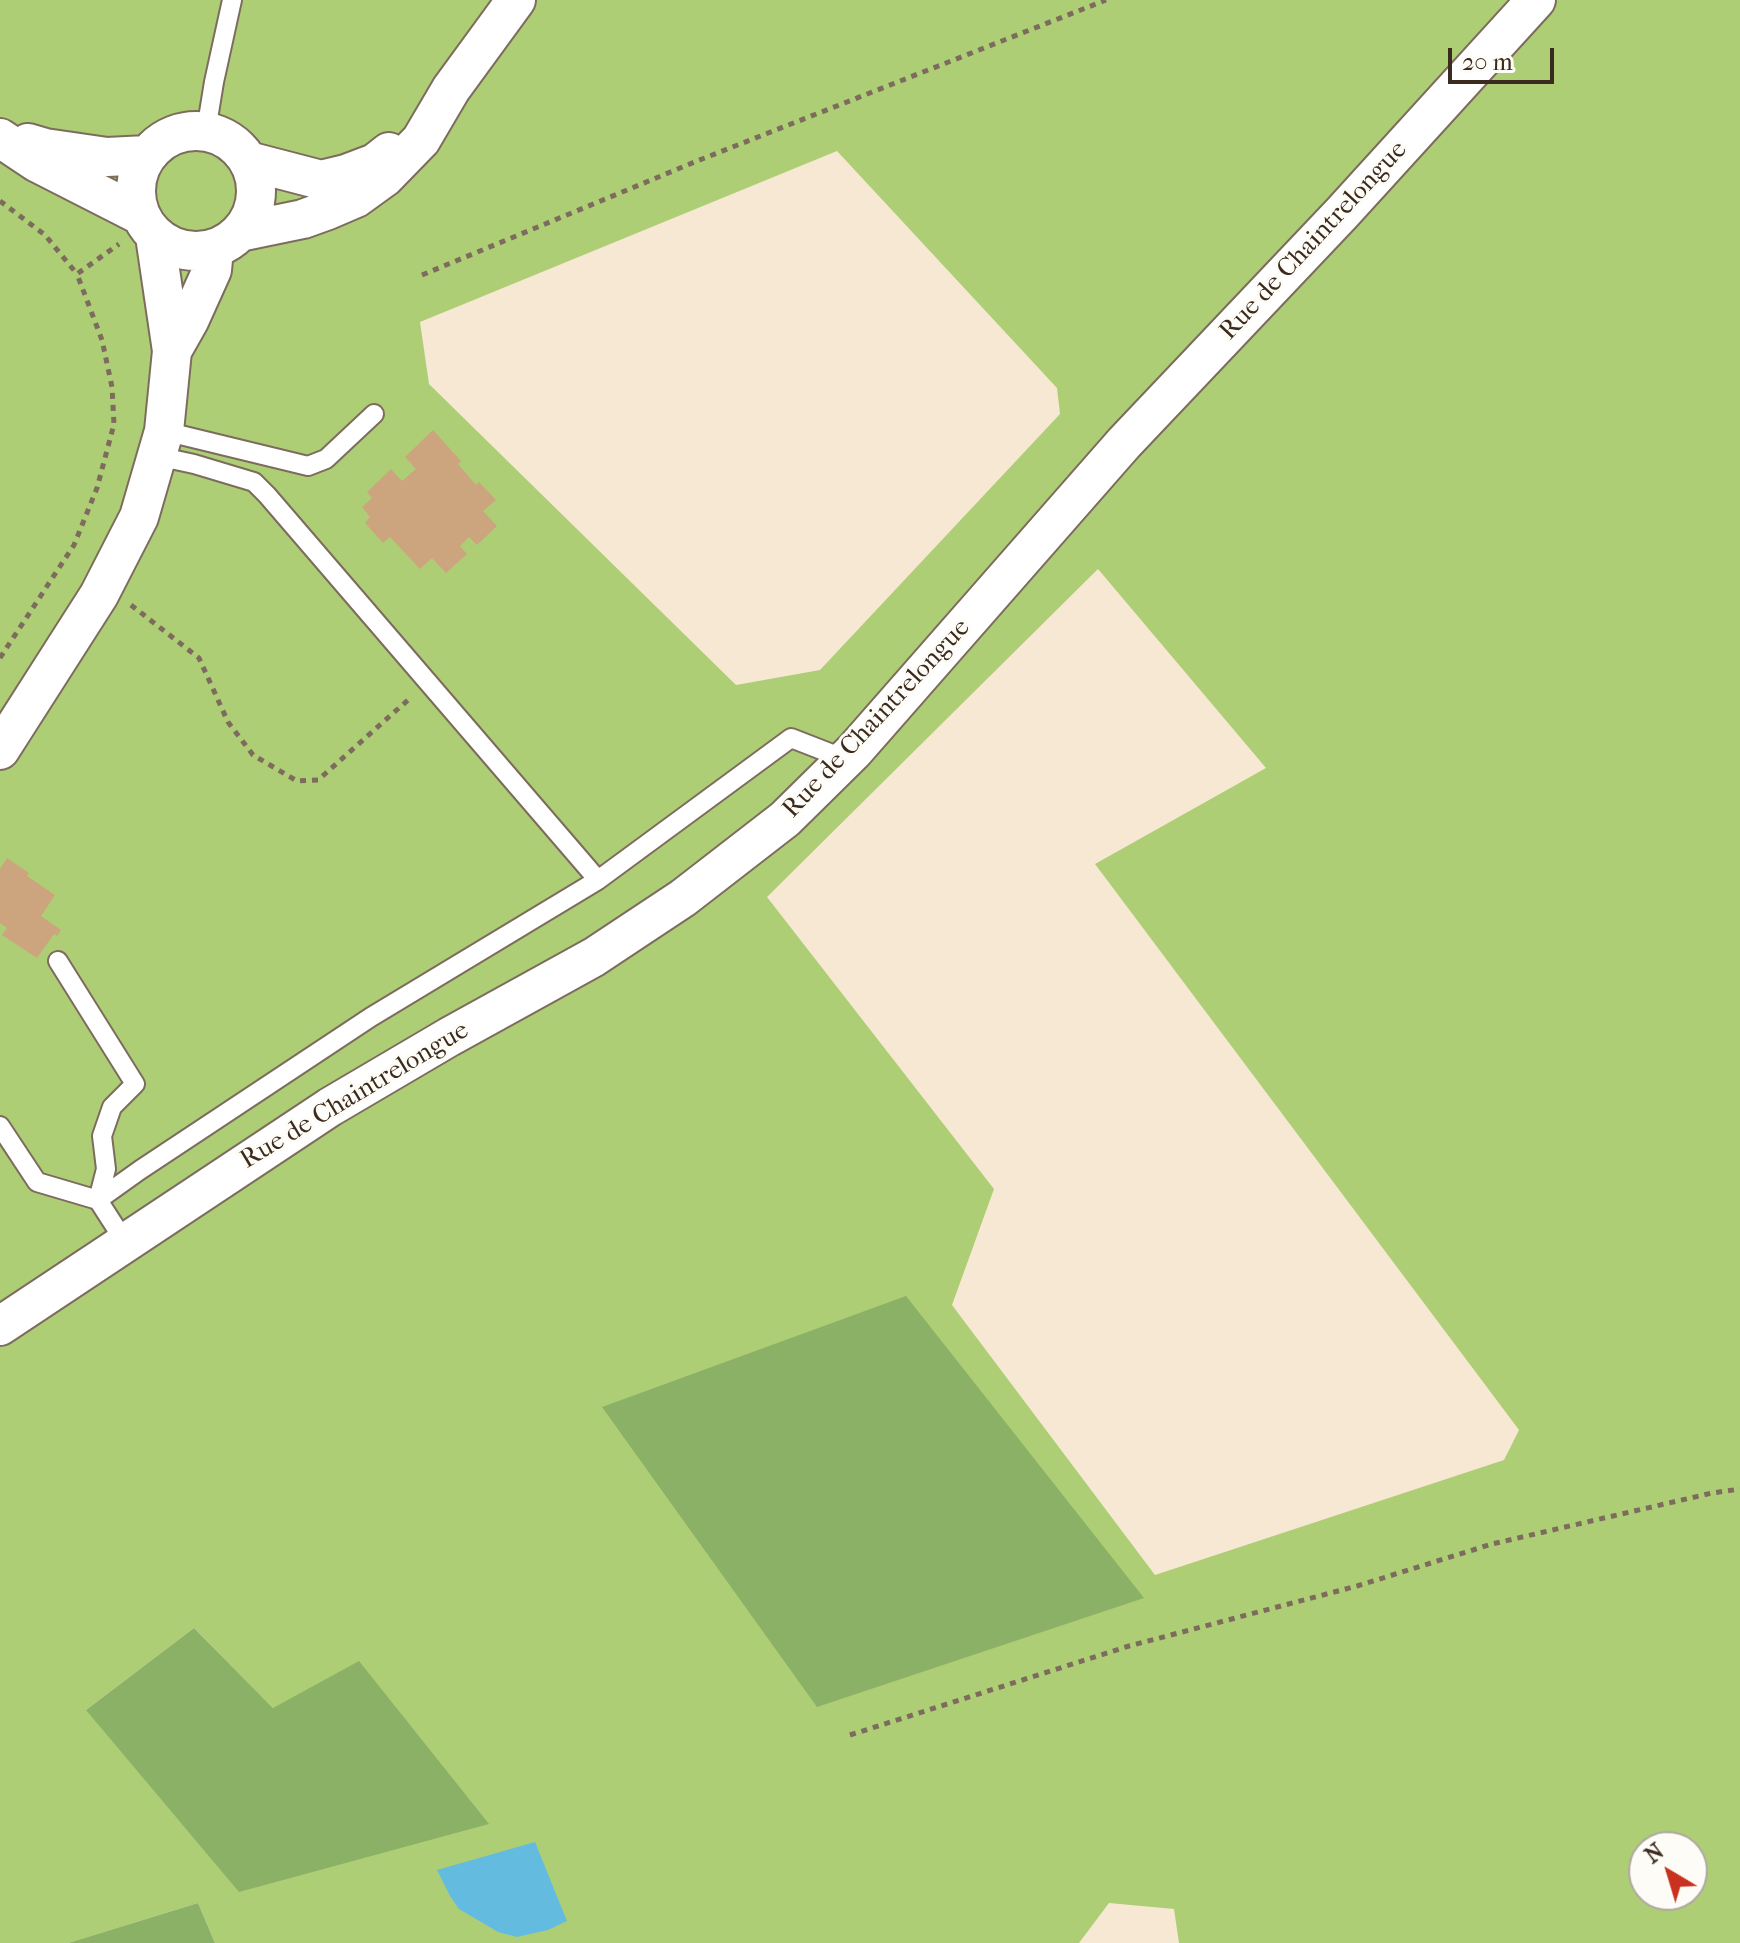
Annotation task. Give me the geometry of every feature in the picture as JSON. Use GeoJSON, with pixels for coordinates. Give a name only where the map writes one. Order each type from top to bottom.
{"type":"FeatureCollection","features":[{"type":"Feature","properties":{"kind":"street"},"geometry":{"type":"LineString","coordinates":[[0,136],[36,162],[147,225],[168,244],[199,252],[227,240],[303,219],[356,198],[385,177],[421,140],[451,89],[516,0]]}},
{"type":"Feature","properties":{"kind":"street","name":"Rue de Chaintrelongue"},"geometry":{"type":"LineString","coordinates":[[0,1326],[330,1107],[594,957],[683,898],[785,819],[845,759],[1124,443],[1342,213],[1536,0]]}},
{"type":"Feature","properties":{"kind":"street"},"geometry":{"type":"LineString","coordinates":[[248,161],[321,180],[346,174],[375,163],[404,140],[451,89]]}},
{"type":"Feature","properties":{"kind":"street"},"geometry":{"type":"LineString","coordinates":[[0,750],[102,590],[139,517],[161,444],[172,351],[147,225],[136,200],[135,184],[147,155],[159,143],[173,135],[206,131],[223,137],[237,147],[248,161],[255,179],[256,198],[251,216],[227,240],[172,351]]}},
{"type":"Feature","properties":{"kind":"street"},"geometry":{"type":"LineString","coordinates":[[0,136],[45,148],[107,157],[147,155]]}},
{"type":"Feature","properties":{"kind":"lane"},"geometry":{"type":"LineString","coordinates":[[206,131],[232,0]]}},
{"type":"Feature","properties":{"kind":"lane"},"geometry":{"type":"LineString","coordinates":[[161,444],[308,466],[326,459],[374,414]]}},
{"type":"Feature","properties":{"kind":"lane"},"geometry":{"type":"LineString","coordinates":[[161,444],[194,464],[254,482],[598,880]]}},
{"type":"Feature","properties":{"kind":"lane"},"geometry":{"type":"LineString","coordinates":[[98,1200],[371,1017],[598,880],[791,738],[845,759]]}},
{"type":"Feature","properties":{"kind":"lane"},"geometry":{"type":"LineString","coordinates":[[58,961],[135,1084],[112,1107],[102,1136],[106,1169],[98,1200]]}},
{"type":"Feature","properties":{"kind":"lane"},"geometry":{"type":"LineString","coordinates":[[0,1126],[37,1182],[98,1200],[125,1242]]}},
{"type":"Feature","properties":{"kind":"path"},"geometry":{"type":"LineString","coordinates":[[422,275],[697,161],[1106,0]]}},
{"type":"Feature","properties":{"kind":"path"},"geometry":{"type":"LineString","coordinates":[[0,201],[45,235],[77,274],[102,340],[112,387],[114,424],[97,488],[74,545],[0,658]]}},
{"type":"Feature","properties":{"kind":"path"},"geometry":{"type":"LineString","coordinates":[[77,274],[147,225]]}},
{"type":"Feature","properties":{"kind":"path"},"geometry":{"type":"LineString","coordinates":[[102,590],[137,608],[199,658],[228,722],[253,755],[297,781],[318,780],[429,682]]}},
{"type":"Feature","properties":{"kind":"path"},"geometry":{"type":"LineString","coordinates":[[850,1735],[1129,1646],[1357,1586],[1492,1544],[1740,1489]]}},
{"type":"Feature","properties":{"kind":"green space"},"geometry":{"type":"Polygon","coordinates":[[[0,0],[1740,0],[1740,1943],[1179,1943],[1174,1909],[1109,1903],[1079,1943],[215,1943],[198,1903],[68,1943],[0,1943],[0,0]],[[837,151],[420,322],[429,384],[736,685],[820,670],[1060,414],[1057,388],[837,151]],[[1098,569],[767,897],[994,1189],[952,1305],[1155,1575],[1504,1460],[1519,1430],[1095,864],[1266,768],[1098,569]],[[194,1628],[86,1710],[273,1708],[194,1628]]]}},
{"type":"Feature","properties":{"kind":"green space"},"geometry":{"type":"Polygon","coordinates":[[[906,1296],[1144,1598],[817,1707],[602,1407],[906,1296]]]}},
{"type":"Feature","properties":{"kind":"green space"},"geometry":{"type":"Polygon","coordinates":[[[194,1628],[273,1708],[359,1661],[489,1824],[239,1892],[86,1710],[194,1628]]]}},
{"type":"Feature","properties":{"kind":"green space"},"geometry":{"type":"Polygon","coordinates":[[[198,1903],[215,1943],[68,1943],[198,1903]]]}},
{"type":"Feature","properties":{"kind":"water"},"geometry":{"type":"Polygon","coordinates":[[[535,1842],[567,1921],[548,1930],[517,1937],[498,1932],[459,1909],[437,1870],[535,1842]]]}},
{"type":"Feature","properties":{"kind":"building"},"geometry":{"type":"Polygon","coordinates":[[[433,430],[461,461],[458,464],[476,485],[479,482],[496,500],[483,511],[497,526],[477,545],[469,537],[460,546],[467,554],[446,573],[432,558],[420,569],[390,537],[383,543],[365,523],[370,517],[362,507],[372,498],[367,492],[391,469],[402,481],[416,469],[405,457],[433,430]]]}},
{"type":"Feature","properties":{"kind":"building"},"geometry":{"type":"Polygon","coordinates":[[[7,858],[55,895],[41,916],[61,930],[57,936],[54,934],[37,958],[2,935],[7,928],[0,923],[0,869],[7,858]]]}}]}
